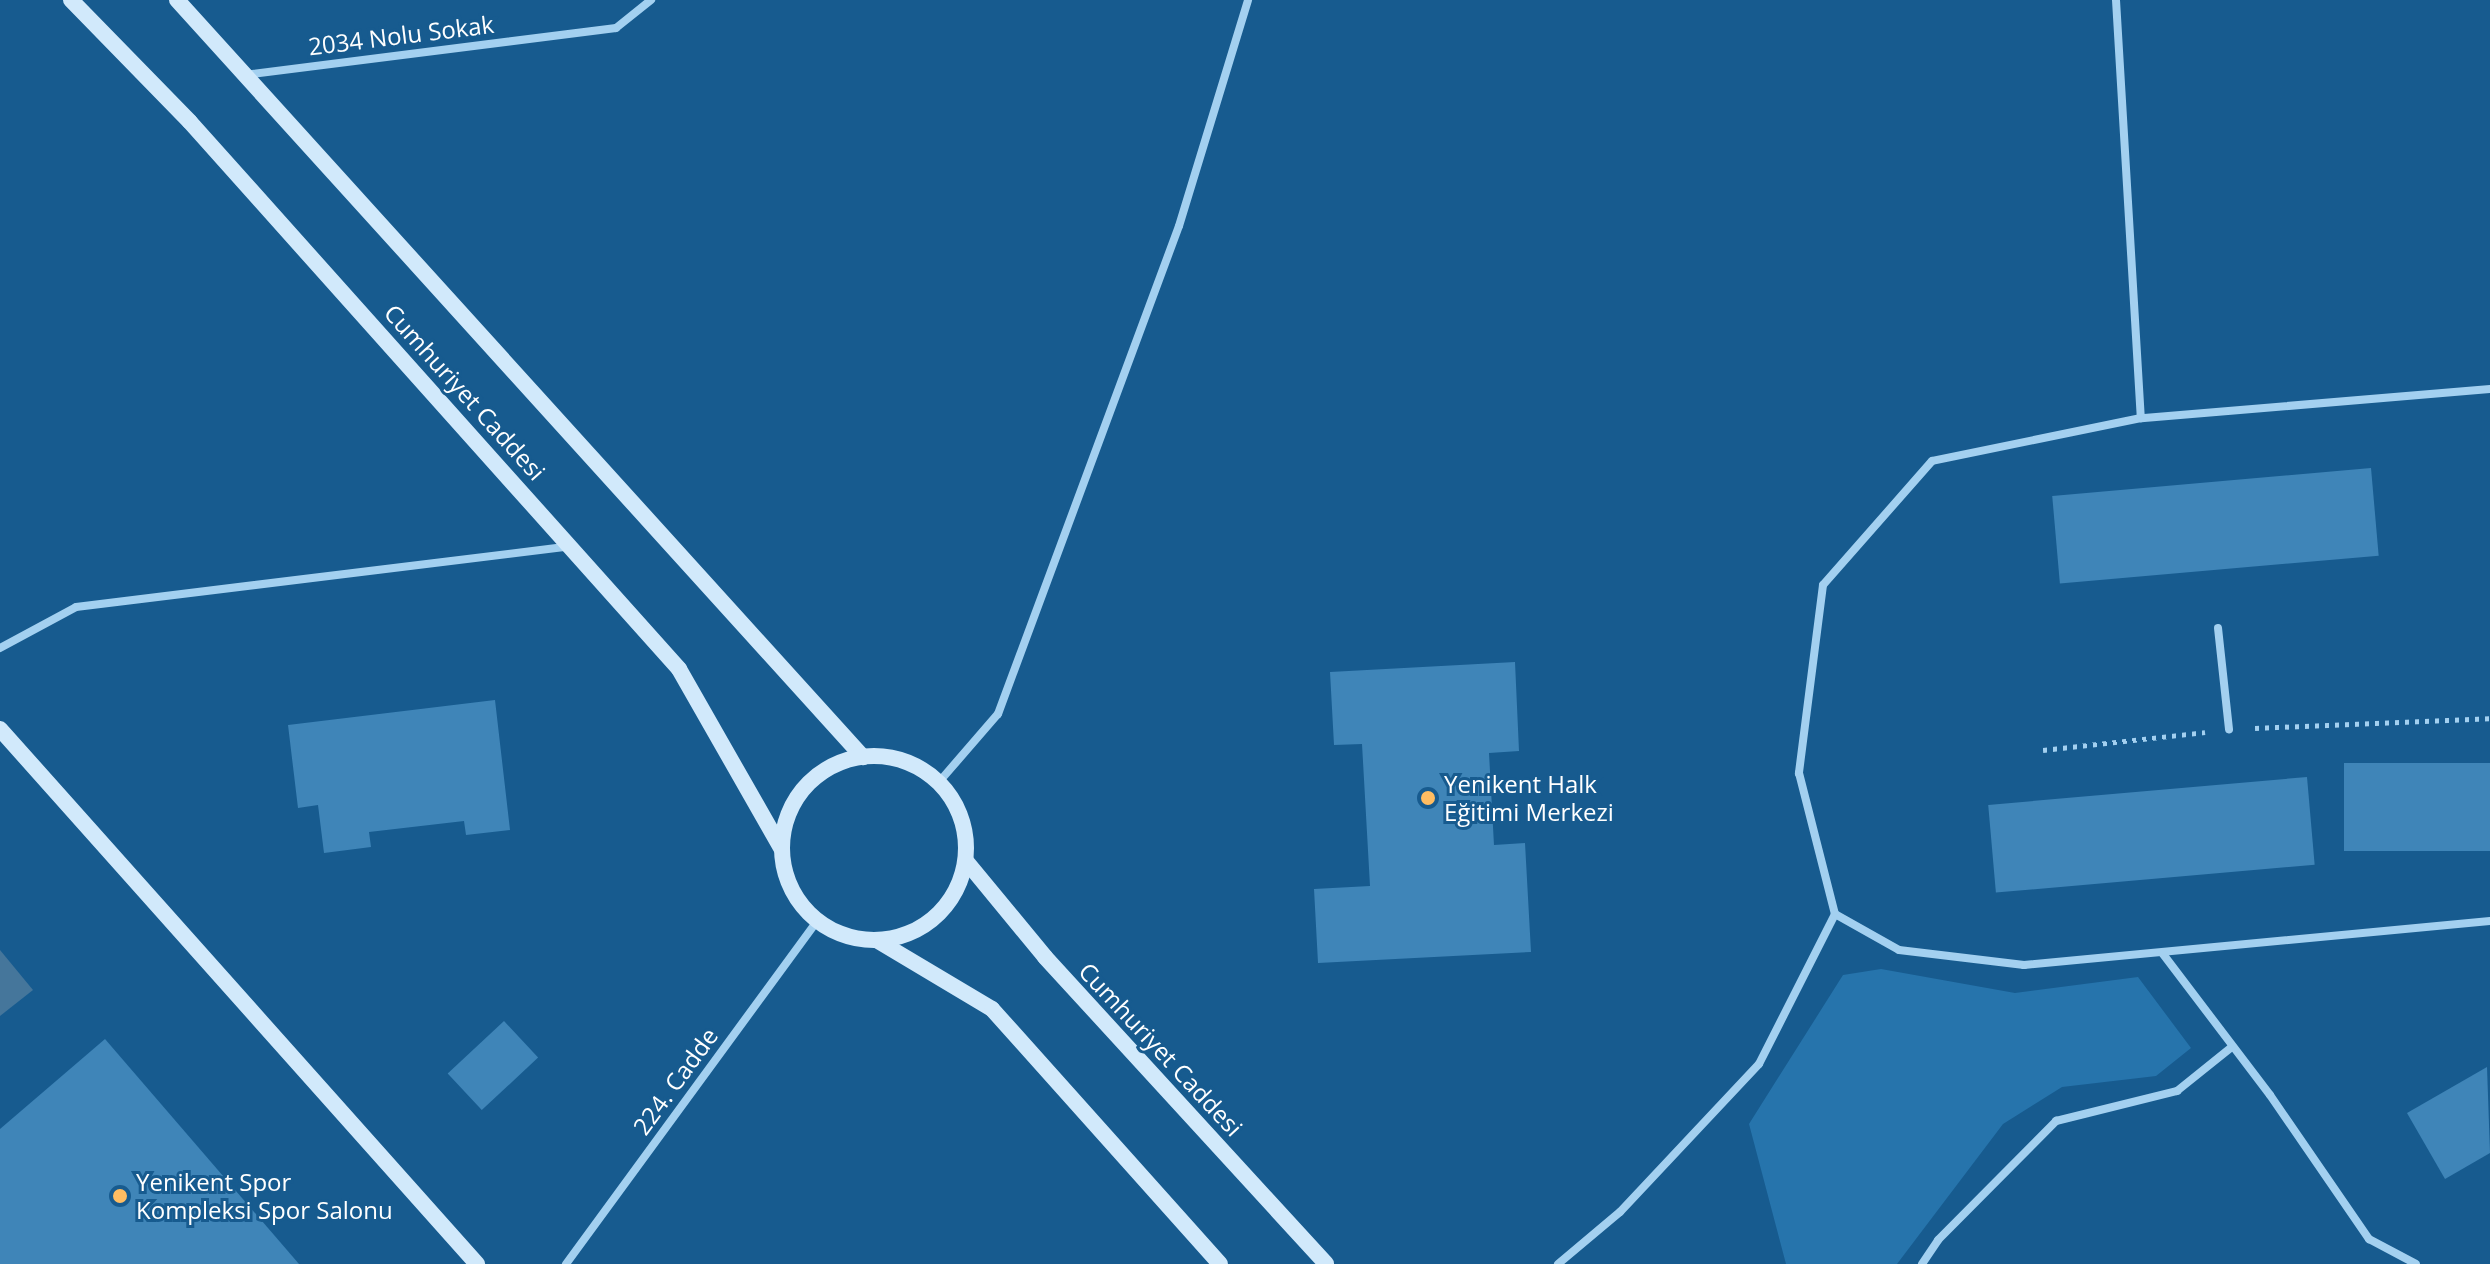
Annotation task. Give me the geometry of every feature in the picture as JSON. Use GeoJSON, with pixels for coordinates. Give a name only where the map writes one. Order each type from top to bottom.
{"type":"FeatureCollection","features":[{"type":"Feature","properties":{"kind":"street","name":"Cumhuriyet Caddesi"},"geometry":{"type":"LineString","coordinates":[[71,0],[190,122],[573,546],[679,669],[781,848]]}},
{"type":"Feature","properties":{"kind":"street","name":"Cumhuriyet Caddesi"},"geometry":{"type":"LineString","coordinates":[[177,0],[863,757]]}},
{"type":"Feature","properties":{"kind":"street","name":"2034 Nolu Sokak"},"geometry":{"type":"LineString","coordinates":[[243,75],[616,28],[651,0]]}},
{"type":"Feature","properties":{"kind":"street"},"geometry":{"type":"LineString","coordinates":[[939,782],[998,714],[1179,226],[1248,0]]}},
{"type":"Feature","properties":{"kind":"street"},"geometry":{"type":"LineString","coordinates":[[2116,0],[2141,418]]}},
{"type":"Feature","properties":{"kind":"street"},"geometry":{"type":"LineString","coordinates":[[1558,1264],[1620,1212],[1759,1064],[1835,914],[1799,773],[1823,585],[1932,461],[2141,418],[2490,389]]}},
{"type":"Feature","properties":{"kind":"street"},"geometry":{"type":"LineString","coordinates":[[0,648],[76,607],[573,546]]}},
{"type":"Feature","properties":{"kind":"street"},"geometry":{"type":"LineString","coordinates":[[2218,628],[2229,729]]}},
{"type":"Feature","properties":{"kind":"street"},"geometry":{"type":"LineString","coordinates":[[0,729],[477,1264]]}},
{"type":"Feature","properties":{"kind":"street"},"geometry":{"type":"LineString","coordinates":[[878,941],[910,934],[936,917],[956,892],[966,861],[965,829],[939,782],[917,766],[891,757],[863,757],[837,763],[797,797],[781,848],[791,888],[817,921],[835,932],[878,941],[992,1009],[1220,1264]]}},
{"type":"Feature","properties":{"kind":"street","name":"Cumhuriyet Caddesi"},"geometry":{"type":"LineString","coordinates":[[966,861],[1045,957],[1326,1264]]}},
{"type":"Feature","properties":{"kind":"street"},"geometry":{"type":"LineString","coordinates":[[1835,914],[1899,950],[2024,965],[2490,921]]}},
{"type":"Feature","properties":{"kind":"street","name":"224. Cadde"},"geometry":{"type":"LineString","coordinates":[[566,1264],[817,921]]}},
{"type":"Feature","properties":{"kind":"street"},"geometry":{"type":"LineString","coordinates":[[2163,954],[2369,1239],[2416,1264]]}},
{"type":"Feature","properties":{"kind":"street"},"geometry":{"type":"LineString","coordinates":[[1922,1264],[1938,1240],[2056,1121],[2177,1091],[2232,1047]]}},
{"type":"Feature","properties":{"kind":"path"},"geometry":{"type":"LineString","coordinates":[[2043,750],[2229,729],[2490,718]]}},
{"type":"Feature","properties":{"kind":"shaded area"},"geometry":{"type":"Polygon","coordinates":[[[0,950],[33,990],[0,1016],[0,950]]]}},
{"type":"Feature","properties":{"kind":"shaded area"},"geometry":{"type":"Polygon","coordinates":[[[1881,969],[2015,993],[2138,977],[2191,1048],[2156,1076],[2062,1087],[2003,1124],[1897,1264],[1786,1264],[1749,1124],[1843,975],[1881,969]]]}},
{"type":"Feature","properties":{"kind":"building"},"geometry":{"type":"Polygon","coordinates":[[[2371,468],[2379,556],[2060,584],[2052,496],[2371,468]]]}},
{"type":"Feature","properties":{"kind":"building","name":"Yenikent Halk Eğitimi Merkezi"},"geometry":{"type":"Polygon","coordinates":[[[1515,662],[1519,751],[1489,753],[1494,845],[1525,843],[1531,952],[1318,963],[1314,889],[1370,886],[1362,744],[1334,745],[1330,672],[1515,662]]]}},
{"type":"Feature","properties":{"kind":"building"},"geometry":{"type":"Polygon","coordinates":[[[495,700],[510,830],[466,835],[464,821],[369,832],[371,847],[324,853],[318,805],[298,808],[288,725],[495,700]]]}},
{"type":"Feature","properties":{"kind":"building"},"geometry":{"type":"Polygon","coordinates":[[[2344,763],[2490,763],[2490,851],[2344,851],[2344,763]]]}},
{"type":"Feature","properties":{"kind":"building"},"geometry":{"type":"Polygon","coordinates":[[[2307,777],[2315,865],[1996,893],[1988,805],[2307,777]]]}},
{"type":"Feature","properties":{"kind":"building"},"geometry":{"type":"Polygon","coordinates":[[[504,1021],[538,1058],[482,1110],[448,1074],[504,1021]]]}},
{"type":"Feature","properties":{"kind":"building","name":"Yenikent Spor Kompleksi Spor Salonu"},"geometry":{"type":"Polygon","coordinates":[[[105,1039],[299,1264],[0,1264],[0,1129],[105,1039]]]}},
{"type":"Feature","properties":{"kind":"building"},"geometry":{"type":"Polygon","coordinates":[[[2487,1067],[2490,1153],[2445,1179],[2407,1113],[2487,1067]]]}},
{"type":"Feature","properties":{"kind":"place","name":"Yenikent Halk Eğitimi Merkezi"},"geometry":{"type":"Point","coordinates":[1428,798]}},
{"type":"Feature","properties":{"kind":"place","name":"Yenikent Spor Kompleksi Spor Salonu"},"geometry":{"type":"Point","coordinates":[120,1196]}}]}
